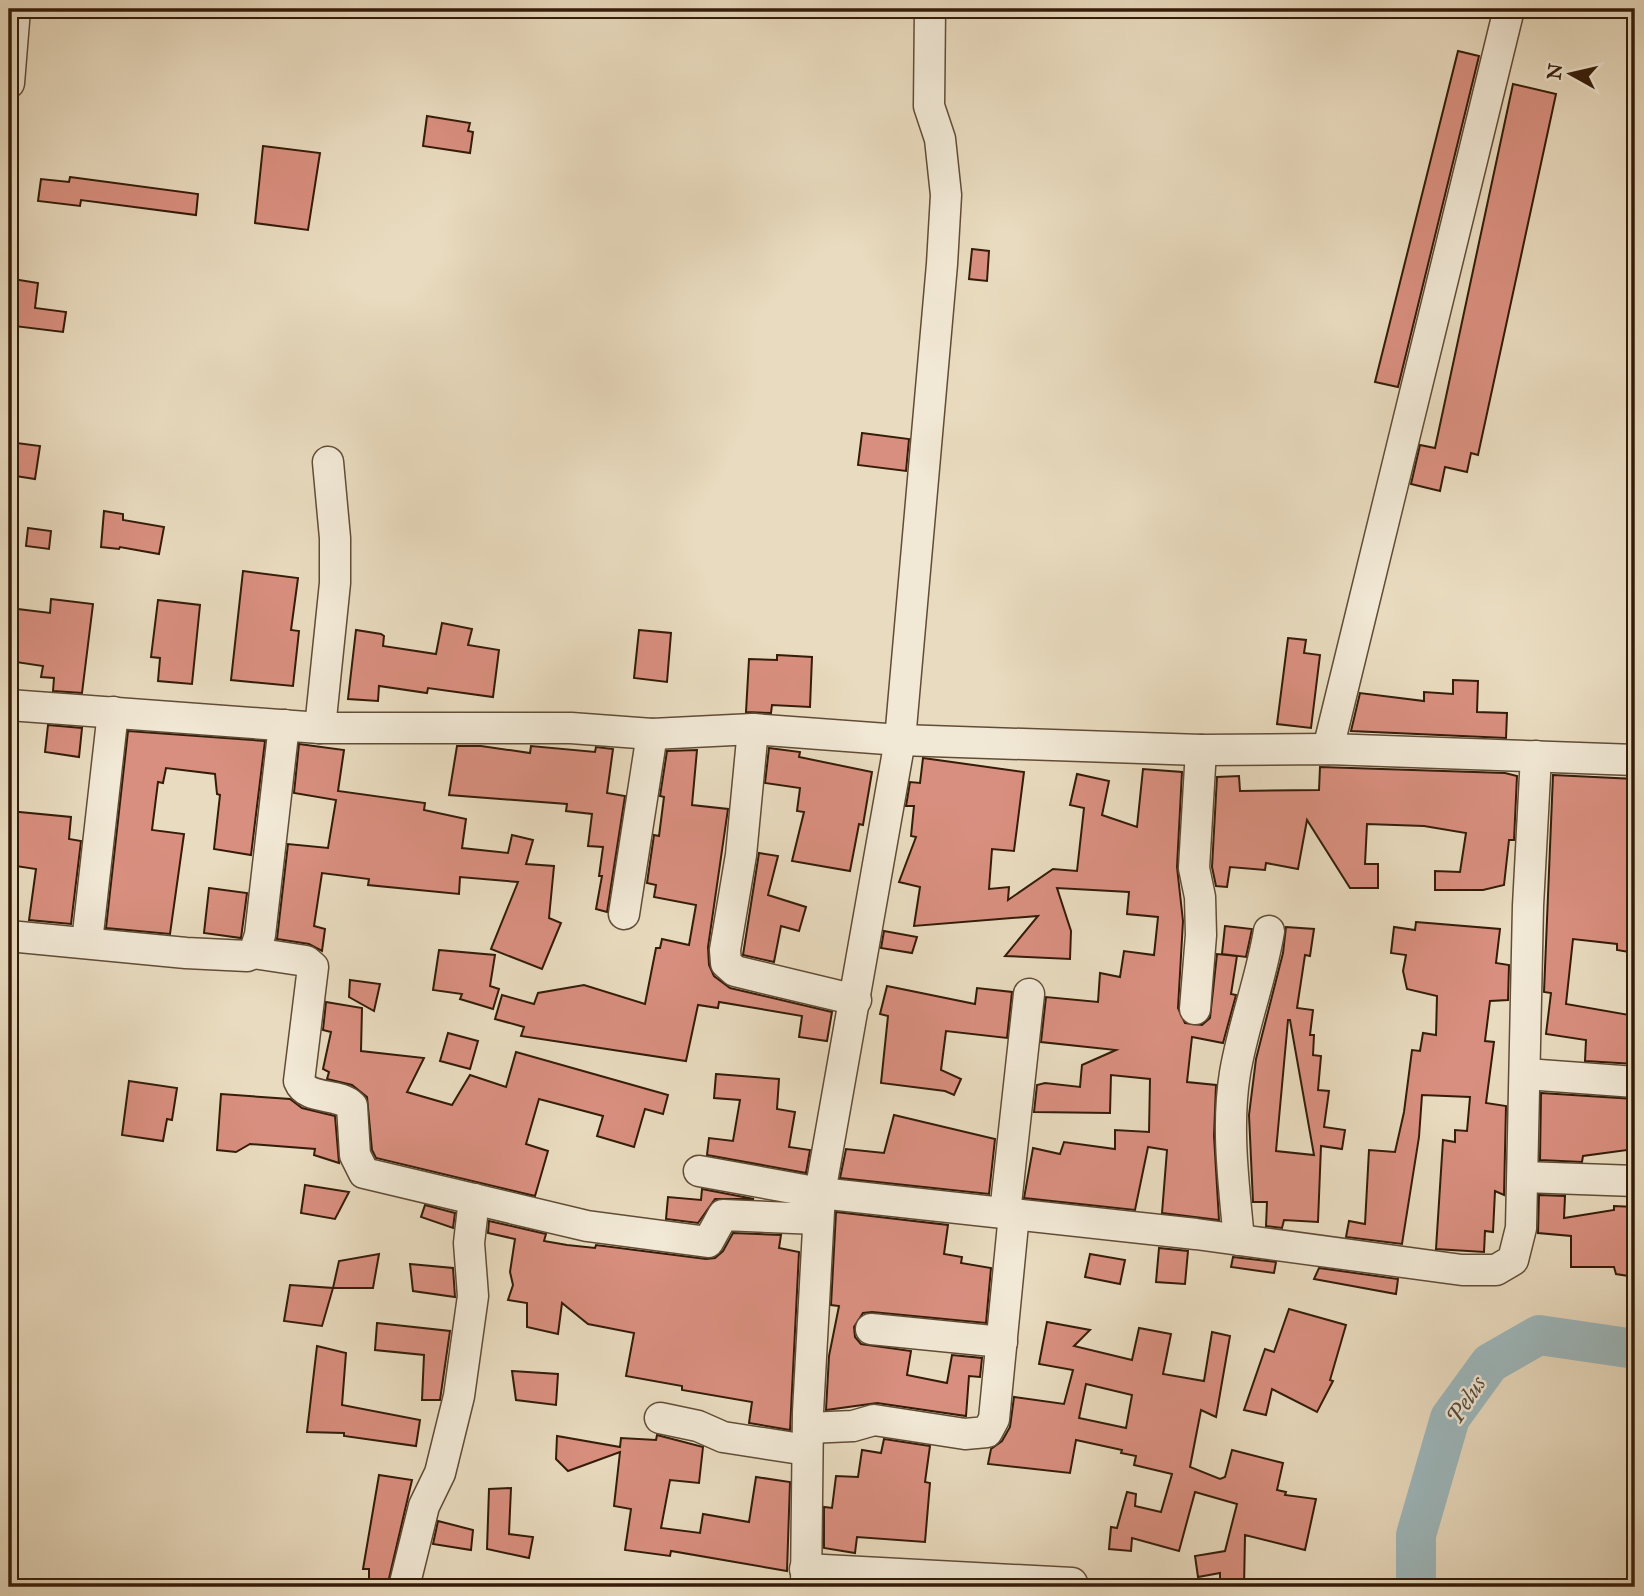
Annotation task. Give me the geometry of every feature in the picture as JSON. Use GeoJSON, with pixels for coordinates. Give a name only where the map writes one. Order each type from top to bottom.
{"type":"FeatureCollection","features":[{"type":"Feature","properties":{"kind":"street"},"geometry":{"type":"LineString","coordinates":[[9,83],[15,9]]}},
{"type":"Feature","properties":{"kind":"street"},"geometry":{"type":"LineString","coordinates":[[930,9],[929,106],[940,139],[946,195],[900,740],[819,1206],[807,1439],[806,1578],[1072,1583]]}},
{"type":"Feature","properties":{"kind":"street"},"geometry":{"type":"LineString","coordinates":[[1328,749],[1509,9]]}},
{"type":"Feature","properties":{"kind":"street"},"geometry":{"type":"LineString","coordinates":[[320,728],[335,583],[335,538],[328,463]]}},
{"type":"Feature","properties":{"kind":"street"},"geometry":{"type":"LineString","coordinates":[[9,705],[320,728],[571,729],[652,734],[753,729],[900,740],[1200,750],[1328,749],[1635,760]]}},
{"type":"Feature","properties":{"kind":"street"},"geometry":{"type":"LineString","coordinates":[[88,942],[113,712]]}},
{"type":"Feature","properties":{"kind":"street"},"geometry":{"type":"LineString","coordinates":[[254,953],[260,935],[284,725]]}},
{"type":"Feature","properties":{"kind":"street"},"geometry":{"type":"LineString","coordinates":[[753,729],[741,855],[725,950],[726,963],[744,973],[798,983],[856,1000]]}},
{"type":"Feature","properties":{"kind":"street"},"geometry":{"type":"LineString","coordinates":[[624,914],[652,734]]}},
{"type":"Feature","properties":{"kind":"street"},"geometry":{"type":"LineString","coordinates":[[1195,1009],[1201,935],[1200,897],[1194,868],[1200,750]]}},
{"type":"Feature","properties":{"kind":"street"},"geometry":{"type":"LineString","coordinates":[[9,936],[186,953],[247,956],[254,953],[306,961],[313,967],[299,1081],[306,1091],[343,1099],[352,1105],[355,1155],[359,1169],[368,1174],[587,1226],[708,1242],[723,1215],[819,1206],[1009,1213],[1462,1270],[1496,1270],[1513,1260],[1521,1228],[1528,906],[1536,756]]}},
{"type":"Feature","properties":{"kind":"street"},"geometry":{"type":"LineString","coordinates":[[1239,1240],[1232,1152],[1234,1084],[1250,1011],[1262,972],[1269,931]]}},
{"type":"Feature","properties":{"kind":"street"},"geometry":{"type":"LineString","coordinates":[[660,1418],[698,1426],[723,1437],[807,1439],[874,1420],[965,1434],[988,1432],[994,1419],[1002,1342],[1009,1213],[1029,994]]}},
{"type":"Feature","properties":{"kind":"street"},"geometry":{"type":"LineString","coordinates":[[1526,1074],[1635,1082]]}},
{"type":"Feature","properties":{"kind":"street"},"geometry":{"type":"LineString","coordinates":[[699,1171],[819,1206]]}},
{"type":"Feature","properties":{"kind":"street"},"geometry":{"type":"LineString","coordinates":[[1524,1177],[1635,1181]]}},
{"type":"Feature","properties":{"kind":"street"},"geometry":{"type":"LineString","coordinates":[[404,1587],[424,1506],[440,1473],[459,1396],[473,1296],[469,1243],[474,1199]]}},
{"type":"Feature","properties":{"kind":"street"},"geometry":{"type":"LineString","coordinates":[[871,1329],[1002,1342]]}},
{"type":"Feature","properties":{"kind":"building"},"geometry":{"type":"Polygon","coordinates":[[[1458,51],[1479,56],[1398,387],[1375,382],[1458,51]]]}},
{"type":"Feature","properties":{"kind":"building"},"geometry":{"type":"Polygon","coordinates":[[[1513,84],[1556,94],[1478,455],[1471,453],[1467,472],[1445,467],[1440,491],[1411,484],[1420,445],[1435,448],[1513,84]]]}},
{"type":"Feature","properties":{"kind":"building"},"geometry":{"type":"Polygon","coordinates":[[[427,116],[470,123],[468,131],[473,132],[470,153],[423,146],[427,116]]]}},
{"type":"Feature","properties":{"kind":"building"},"geometry":{"type":"Polygon","coordinates":[[[263,146],[320,153],[308,230],[255,223],[263,146]]]}},
{"type":"Feature","properties":{"kind":"building"},"geometry":{"type":"Polygon","coordinates":[[[70,177],[198,194],[196,215],[81,200],[80,206],[38,201],[41,179],[69,182],[70,177]]]}},
{"type":"Feature","properties":{"kind":"building"},"geometry":{"type":"Polygon","coordinates":[[[972,249],[989,251],[987,281],[969,279],[972,249]]]}},
{"type":"Feature","properties":{"kind":"building"},"geometry":{"type":"Polygon","coordinates":[[[13,279],[38,283],[35,308],[66,312],[63,332],[14,326],[17,304],[10,303],[13,279]]]}},
{"type":"Feature","properties":{"kind":"building"},"geometry":{"type":"Polygon","coordinates":[[[862,433],[909,439],[906,471],[858,465],[862,433]]]}},
{"type":"Feature","properties":{"kind":"building"},"geometry":{"type":"Polygon","coordinates":[[[9,442],[40,446],[35,479],[9,475],[9,442]]]}},
{"type":"Feature","properties":{"kind":"building"},"geometry":{"type":"Polygon","coordinates":[[[104,511],[123,514],[123,520],[164,527],[159,554],[120,547],[101,547],[104,511]]]}},
{"type":"Feature","properties":{"kind":"building"},"geometry":{"type":"Polygon","coordinates":[[[28,528],[51,531],[49,549],[26,546],[28,528]]]}},
{"type":"Feature","properties":{"kind":"building"},"geometry":{"type":"Polygon","coordinates":[[[243,571],[298,578],[291,630],[299,631],[293,686],[231,680],[243,571]]]}},
{"type":"Feature","properties":{"kind":"building"},"geometry":{"type":"Polygon","coordinates":[[[51,599],[93,604],[82,693],[53,691],[54,678],[41,677],[43,666],[9,661],[9,608],[50,613],[51,599]]]}},
{"type":"Feature","properties":{"kind":"building"},"geometry":{"type":"Polygon","coordinates":[[[158,600],[200,605],[192,684],[158,681],[160,658],[151,657],[158,600]]]}},
{"type":"Feature","properties":{"kind":"building"},"geometry":{"type":"Polygon","coordinates":[[[442,623],[472,629],[468,645],[499,650],[493,697],[428,688],[427,693],[379,686],[378,701],[348,699],[356,630],[381,634],[384,636],[383,646],[436,654],[442,623]]]}},
{"type":"Feature","properties":{"kind":"building"},"geometry":{"type":"Polygon","coordinates":[[[639,630],[671,633],[667,682],[634,678],[639,630]]]}},
{"type":"Feature","properties":{"kind":"building"},"geometry":{"type":"Polygon","coordinates":[[[1288,638],[1306,640],[1304,653],[1320,655],[1311,728],[1277,724],[1288,638]]]}},
{"type":"Feature","properties":{"kind":"building"},"geometry":{"type":"Polygon","coordinates":[[[777,655],[812,657],[810,707],[772,705],[771,713],[746,712],[749,659],[777,660],[777,655]]]}},
{"type":"Feature","properties":{"kind":"building"},"geometry":{"type":"Polygon","coordinates":[[[1453,680],[1478,681],[1477,712],[1507,713],[1506,738],[1351,731],[1360,693],[1424,701],[1424,692],[1453,694],[1453,680]]]}},
{"type":"Feature","properties":{"kind":"building"},"geometry":{"type":"Polygon","coordinates":[[[48,725],[82,728],[79,757],[45,752],[48,725]]]}},
{"type":"Feature","properties":{"kind":"building"},"geometry":{"type":"Polygon","coordinates":[[[128,731],[265,741],[251,855],[214,849],[220,795],[217,794],[215,774],[166,768],[163,783],[158,782],[152,830],[184,834],[170,934],[106,928],[128,731]]]}},
{"type":"Feature","properties":{"kind":"building"},"geometry":{"type":"Polygon","coordinates":[[[299,744],[344,750],[338,791],[425,803],[424,810],[466,819],[462,848],[508,853],[512,835],[533,840],[526,864],[554,866],[549,918],[561,923],[542,969],[491,949],[518,882],[460,877],[459,894],[368,885],[369,879],[322,873],[314,926],[325,929],[322,951],[309,944],[277,939],[288,844],[328,848],[336,800],[294,793],[299,744]]]}},
{"type":"Feature","properties":{"kind":"building"},"geometry":{"type":"Polygon","coordinates":[[[457,746],[481,746],[530,753],[531,746],[595,752],[596,747],[613,749],[607,793],[625,796],[607,912],[596,909],[602,876],[599,876],[603,847],[588,846],[592,814],[566,811],[567,804],[449,795],[457,746]]]}},
{"type":"Feature","properties":{"kind":"building"},"geometry":{"type":"Polygon","coordinates":[[[769,748],[800,752],[799,757],[872,772],[863,825],[859,824],[850,871],[792,861],[804,812],[797,811],[800,788],[765,783],[769,748]]]}},
{"type":"Feature","properties":{"kind":"building"},"geometry":{"type":"Polygon","coordinates":[[[697,750],[692,805],[728,809],[708,947],[709,965],[714,976],[730,988],[832,1012],[827,1041],[799,1037],[802,1016],[719,1002],[718,1008],[698,1005],[686,1061],[521,1036],[524,1027],[495,1019],[502,995],[534,1004],[538,993],[584,985],[645,1004],[656,948],[660,948],[662,939],[689,945],[696,905],[654,897],[656,885],[647,883],[654,835],[659,836],[664,797],[660,796],[667,751],[697,750]]]}},
{"type":"Feature","properties":{"kind":"building"},"geometry":{"type":"Polygon","coordinates":[[[923,758],[1024,772],[1014,851],[992,849],[989,889],[1009,887],[1008,900],[1053,869],[1077,871],[1084,808],[1070,805],[1077,774],[1109,781],[1102,815],[1137,827],[1143,769],[1182,772],[1177,867],[1183,921],[1178,1008],[1185,1023],[1202,1025],[1210,1018],[1217,954],[1237,956],[1231,994],[1236,995],[1223,1043],[1192,1037],[1187,1082],[1216,1085],[1214,1136],[1219,1220],[1162,1213],[1167,1150],[1148,1147],[1135,1210],[1024,1198],[1033,1148],[1060,1154],[1064,1142],[1115,1149],[1115,1130],[1149,1132],[1150,1079],[1111,1075],[1110,1113],[1034,1112],[1037,1085],[1045,1083],[1080,1087],[1082,1065],[1116,1050],[1041,1042],[1046,997],[1098,1002],[1100,973],[1120,977],[1124,951],[1154,955],[1158,917],[1127,914],[1129,892],[1057,888],[1071,931],[1070,959],[1005,956],[1038,916],[914,926],[920,887],[899,882],[916,837],[911,836],[914,806],[906,806],[910,782],[920,783],[923,758]]]}},
{"type":"Feature","properties":{"kind":"building"},"geometry":{"type":"Polygon","coordinates":[[[1320,767],[1505,773],[1517,776],[1514,840],[1509,840],[1504,885],[1483,890],[1435,890],[1435,871],[1460,872],[1466,833],[1424,826],[1367,824],[1365,864],[1378,864],[1378,888],[1350,888],[1307,820],[1298,869],[1266,863],[1265,870],[1230,867],[1227,887],[1216,886],[1212,867],[1217,777],[1239,776],[1240,791],[1319,790],[1320,767]]]}},
{"type":"Feature","properties":{"kind":"building"},"geometry":{"type":"Polygon","coordinates":[[[1553,775],[1635,779],[1635,953],[1617,950],[1617,944],[1573,939],[1566,1004],[1635,1016],[1635,1064],[1585,1061],[1586,1040],[1546,1034],[1551,993],[1544,992],[1553,775]]]}},
{"type":"Feature","properties":{"kind":"building"},"geometry":{"type":"Polygon","coordinates":[[[9,811],[71,817],[69,839],[81,841],[71,924],[29,920],[36,869],[9,865],[9,811]]]}},
{"type":"Feature","properties":{"kind":"building"},"geometry":{"type":"Polygon","coordinates":[[[759,853],[778,856],[768,895],[806,907],[799,931],[781,926],[774,962],[743,955],[759,853]]]}},
{"type":"Feature","properties":{"kind":"building"},"geometry":{"type":"Polygon","coordinates":[[[209,888],[247,893],[241,938],[204,933],[209,888]]]}},
{"type":"Feature","properties":{"kind":"building"},"geometry":{"type":"Polygon","coordinates":[[[1416,922],[1500,929],[1496,963],[1509,965],[1508,1000],[1490,1001],[1485,1041],[1494,1042],[1486,1103],[1506,1106],[1504,1195],[1495,1191],[1493,1232],[1485,1231],[1484,1252],[1436,1249],[1443,1140],[1455,1142],[1455,1130],[1467,1131],[1470,1097],[1422,1095],[1419,1137],[1402,1244],[1346,1237],[1349,1221],[1365,1224],[1369,1150],[1395,1152],[1404,1112],[1412,1050],[1420,1051],[1423,1033],[1436,1035],[1437,996],[1407,989],[1403,971],[1406,955],[1391,953],[1394,927],[1415,930],[1416,922]]]}},
{"type":"Feature","properties":{"kind":"building"},"geometry":{"type":"Polygon","coordinates":[[[1225,926],[1252,929],[1246,957],[1222,954],[1225,926]]]}},
{"type":"Feature","properties":{"kind":"building"},"geometry":{"type":"Polygon","coordinates":[[[1286,927],[1314,929],[1310,956],[1305,955],[1297,1008],[1313,1010],[1310,1035],[1314,1035],[1313,1055],[1321,1056],[1318,1090],[1329,1091],[1324,1127],[1345,1130],[1342,1149],[1321,1146],[1318,1222],[1284,1220],[1282,1228],[1266,1226],[1267,1202],[1253,1202],[1249,1115],[1256,1059],[1283,953],[1286,927]],[[1290,1020],[1276,1151],[1314,1155],[1290,1020]]]}},
{"type":"Feature","properties":{"kind":"building"},"geometry":{"type":"Polygon","coordinates":[[[884,931],[917,937],[912,953],[881,948],[884,931]]]}},
{"type":"Feature","properties":{"kind":"building"},"geometry":{"type":"Polygon","coordinates":[[[439,950],[495,955],[490,986],[499,989],[493,1009],[460,999],[462,994],[433,990],[439,950]]]}},
{"type":"Feature","properties":{"kind":"building"},"geometry":{"type":"Polygon","coordinates":[[[350,980],[380,984],[374,1011],[349,997],[350,980]]]}},
{"type":"Feature","properties":{"kind":"building"},"geometry":{"type":"Polygon","coordinates":[[[887,986],[975,1004],[977,988],[1012,992],[1007,1038],[946,1031],[941,1070],[961,1079],[954,1095],[945,1091],[881,1083],[888,1016],[880,1014],[887,986]]]}},
{"type":"Feature","properties":{"kind":"building"},"geometry":{"type":"Polygon","coordinates":[[[326,1002],[362,1008],[361,1051],[424,1058],[407,1092],[452,1105],[470,1075],[506,1087],[516,1052],[668,1095],[663,1114],[645,1109],[634,1147],[597,1136],[603,1116],[539,1099],[526,1144],[548,1151],[535,1196],[376,1158],[372,1150],[367,1097],[352,1085],[327,1079],[329,1072],[323,1069],[331,1032],[323,1030],[326,1002]]]}},
{"type":"Feature","properties":{"kind":"building"},"geometry":{"type":"Polygon","coordinates":[[[448,1033],[478,1041],[470,1069],[440,1061],[448,1033]]]}},
{"type":"Feature","properties":{"kind":"building"},"geometry":{"type":"Polygon","coordinates":[[[716,1074],[779,1079],[777,1109],[795,1112],[789,1147],[810,1150],[806,1173],[707,1155],[709,1138],[733,1141],[740,1100],[714,1098],[716,1074]]]}},
{"type":"Feature","properties":{"kind":"building"},"geometry":{"type":"Polygon","coordinates":[[[129,1081],[177,1088],[172,1120],[167,1119],[163,1141],[122,1135],[129,1081]]]}},
{"type":"Feature","properties":{"kind":"building"},"geometry":{"type":"Polygon","coordinates":[[[1541,1093],[1635,1099],[1635,1149],[1583,1156],[1582,1162],[1540,1160],[1541,1093]]]}},
{"type":"Feature","properties":{"kind":"building"},"geometry":{"type":"Polygon","coordinates":[[[221,1094],[290,1099],[302,1108],[335,1116],[339,1163],[314,1155],[315,1149],[250,1144],[236,1152],[217,1150],[221,1094]]]}},
{"type":"Feature","properties":{"kind":"building"},"geometry":{"type":"Polygon","coordinates":[[[894,1115],[995,1139],[989,1194],[840,1178],[846,1149],[884,1153],[894,1115]]]}},
{"type":"Feature","properties":{"kind":"building"},"geometry":{"type":"Polygon","coordinates":[[[305,1185],[349,1192],[335,1219],[301,1213],[305,1185]]]}},
{"type":"Feature","properties":{"kind":"building"},"geometry":{"type":"Polygon","coordinates":[[[702,1189],[754,1199],[715,1199],[698,1223],[666,1219],[668,1197],[701,1200],[702,1189]]]}},
{"type":"Feature","properties":{"kind":"building"},"geometry":{"type":"Polygon","coordinates":[[[1539,1195],[1565,1196],[1564,1218],[1614,1210],[1614,1206],[1635,1207],[1635,1277],[1616,1274],[1614,1267],[1571,1267],[1571,1236],[1538,1233],[1539,1195]]]}},
{"type":"Feature","properties":{"kind":"building"},"geometry":{"type":"Polygon","coordinates":[[[425,1205],[455,1213],[453,1228],[421,1217],[425,1205]]]}},
{"type":"Feature","properties":{"kind":"building"},"geometry":{"type":"Polygon","coordinates":[[[836,1212],[948,1225],[944,1254],[962,1257],[961,1263],[991,1268],[986,1323],[872,1312],[863,1313],[854,1327],[855,1337],[861,1344],[911,1351],[907,1375],[947,1383],[952,1355],[982,1358],[980,1377],[969,1376],[966,1416],[877,1403],[826,1410],[829,1356],[839,1306],[831,1305],[836,1212]]]}},
{"type":"Feature","properties":{"kind":"building"},"geometry":{"type":"Polygon","coordinates":[[[489,1221],[546,1234],[544,1241],[706,1259],[715,1258],[723,1251],[733,1233],[781,1235],[779,1248],[799,1252],[790,1430],[749,1423],[752,1402],[682,1390],[682,1386],[626,1376],[634,1333],[588,1324],[562,1303],[558,1334],[527,1327],[527,1303],[508,1300],[513,1285],[510,1272],[515,1239],[488,1233],[489,1221]]]}},
{"type":"Feature","properties":{"kind":"building"},"geometry":{"type":"Polygon","coordinates":[[[1159,1248],[1188,1251],[1185,1284],[1156,1282],[1159,1248]]]}},
{"type":"Feature","properties":{"kind":"building"},"geometry":{"type":"Polygon","coordinates":[[[379,1254],[373,1288],[333,1288],[339,1261],[379,1254]]]}},
{"type":"Feature","properties":{"kind":"building"},"geometry":{"type":"Polygon","coordinates":[[[1090,1254],[1125,1260],[1120,1284],[1085,1277],[1090,1254]]]}},
{"type":"Feature","properties":{"kind":"building"},"geometry":{"type":"Polygon","coordinates":[[[1233,1257],[1276,1262],[1274,1273],[1231,1267],[1233,1257]]]}},
{"type":"Feature","properties":{"kind":"building"},"geometry":{"type":"Polygon","coordinates":[[[410,1264],[453,1268],[455,1297],[413,1291],[410,1264]]]}},
{"type":"Feature","properties":{"kind":"building"},"geometry":{"type":"Polygon","coordinates":[[[1319,1268],[1398,1279],[1396,1294],[1314,1279],[1319,1268]]]}},
{"type":"Feature","properties":{"kind":"building"},"geometry":{"type":"Polygon","coordinates":[[[290,1285],[333,1288],[322,1326],[284,1321],[290,1285]]]}},
{"type":"Feature","properties":{"kind":"building"},"geometry":{"type":"Polygon","coordinates":[[[1289,1309],[1346,1325],[1330,1380],[1333,1381],[1317,1412],[1272,1389],[1266,1415],[1244,1410],[1265,1349],[1274,1352],[1289,1309]]]}},
{"type":"Feature","properties":{"kind":"building"},"geometry":{"type":"Polygon","coordinates":[[[1047,1322],[1090,1330],[1074,1346],[1132,1360],[1139,1328],[1171,1334],[1163,1374],[1204,1381],[1212,1332],[1230,1336],[1216,1417],[1201,1410],[1190,1467],[1220,1479],[1225,1477],[1232,1450],[1283,1463],[1277,1490],[1286,1492],[1285,1495],[1316,1499],[1305,1550],[1245,1535],[1244,1587],[1220,1587],[1220,1573],[1198,1577],[1195,1556],[1225,1551],[1237,1504],[1195,1492],[1179,1551],[1132,1538],[1131,1551],[1109,1549],[1111,1527],[1117,1528],[1127,1492],[1136,1494],[1135,1506],[1161,1512],[1172,1474],[1134,1465],[1136,1456],[1121,1453],[1122,1450],[1076,1440],[1070,1473],[988,1464],[991,1449],[1002,1441],[1010,1427],[1014,1397],[1064,1404],[1073,1370],[1039,1364],[1047,1322]],[[1086,1384],[1079,1418],[1126,1428],[1132,1395],[1086,1384]]]}},
{"type":"Feature","properties":{"kind":"building"},"geometry":{"type":"Polygon","coordinates":[[[377,1323],[450,1331],[440,1400],[422,1400],[424,1355],[375,1350],[377,1323]]]}},
{"type":"Feature","properties":{"kind":"building"},"geometry":{"type":"Polygon","coordinates":[[[317,1346],[346,1353],[342,1405],[420,1420],[416,1446],[344,1436],[344,1433],[307,1432],[317,1346]]]}},
{"type":"Feature","properties":{"kind":"building"},"geometry":{"type":"Polygon","coordinates":[[[512,1371],[558,1374],[556,1405],[516,1400],[512,1371]]]}},
{"type":"Feature","properties":{"kind":"building"},"geometry":{"type":"Polygon","coordinates":[[[657,1435],[703,1447],[699,1483],[670,1480],[661,1528],[700,1533],[703,1514],[749,1522],[756,1477],[790,1482],[787,1571],[671,1551],[670,1556],[625,1550],[631,1509],[614,1506],[620,1452],[568,1471],[556,1459],[557,1436],[620,1447],[621,1438],[656,1440],[657,1435]]]}},
{"type":"Feature","properties":{"kind":"building"},"geometry":{"type":"Polygon","coordinates":[[[884,1439],[930,1446],[925,1482],[930,1483],[925,1542],[857,1537],[855,1553],[824,1548],[824,1507],[832,1508],[836,1476],[858,1477],[862,1450],[881,1453],[884,1439]]]}},
{"type":"Feature","properties":{"kind":"building"},"geometry":{"type":"Polygon","coordinates":[[[379,1475],[412,1480],[387,1587],[369,1585],[369,1569],[363,1569],[379,1475]]]}},
{"type":"Feature","properties":{"kind":"building"},"geometry":{"type":"Polygon","coordinates":[[[511,1488],[509,1534],[533,1537],[529,1558],[487,1549],[489,1489],[511,1488]]]}},
{"type":"Feature","properties":{"kind":"building"},"geometry":{"type":"Polygon","coordinates":[[[438,1521],[473,1530],[471,1550],[433,1544],[438,1521]]]}},
{"type":"Feature","properties":{"kind":"waterway","name":"Pelus"},"geometry":{"type":"LineString","coordinates":[[1416,1587],[1416,1535],[1450,1418],[1490,1363],[1539,1335],[1635,1349]]}}]}
